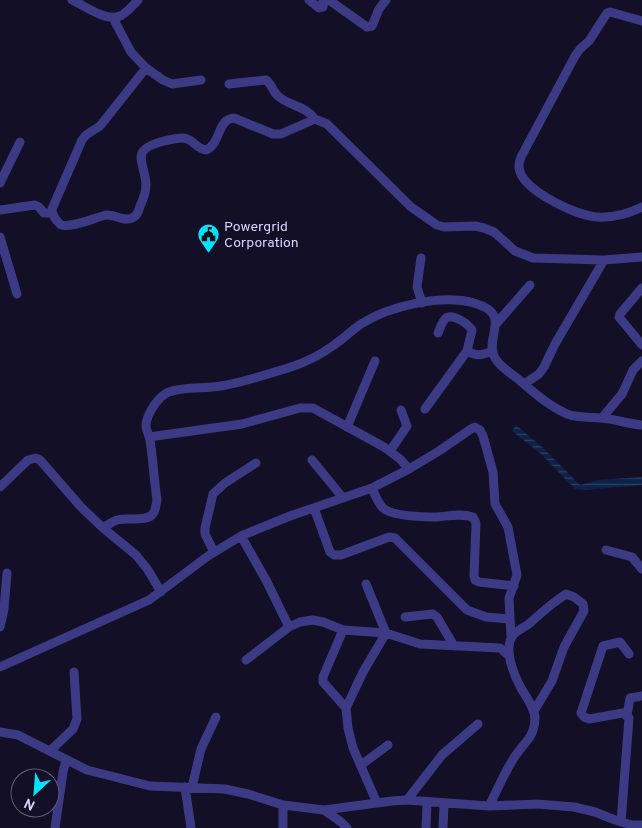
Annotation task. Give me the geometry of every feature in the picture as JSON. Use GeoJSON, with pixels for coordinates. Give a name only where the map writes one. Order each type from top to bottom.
{"type":"FeatureCollection","features":[{"type":"Feature","properties":{"kind":"street"},"geometry":{"type":"LineString","coordinates":[[72,0],[101,15],[113,18],[121,16],[138,0]]}},
{"type":"Feature","properties":{"kind":"street"},"geometry":{"type":"LineString","coordinates":[[309,0],[319,8],[323,6],[323,0]]}},
{"type":"Feature","properties":{"kind":"street"},"geometry":{"type":"LineString","coordinates":[[329,0],[364,26],[370,27],[386,0]]}},
{"type":"Feature","properties":{"kind":"street"},"geometry":{"type":"LineString","coordinates":[[642,21],[610,12],[607,13],[593,36],[575,56],[521,157],[519,166],[521,174],[533,188],[572,212],[604,218],[616,217],[642,207]]}},
{"type":"Feature","properties":{"kind":"street"},"geometry":{"type":"LineString","coordinates":[[113,18],[131,52],[146,68],[163,80],[172,84],[201,80]]}},
{"type":"Feature","properties":{"kind":"street"},"geometry":{"type":"LineString","coordinates":[[52,213],[82,140],[100,126],[146,68]]}},
{"type":"Feature","properties":{"kind":"street"},"geometry":{"type":"LineString","coordinates":[[229,84],[266,80],[278,96],[309,112],[315,119],[327,124],[411,207],[437,225],[444,227],[475,226],[484,228],[494,232],[515,251],[533,258],[604,260],[642,257]]}},
{"type":"Feature","properties":{"kind":"street"},"geometry":{"type":"LineString","coordinates":[[52,213],[62,225],[66,226],[108,215],[125,219],[133,218],[144,198],[146,185],[140,162],[141,156],[147,147],[178,138],[186,139],[198,148],[206,150],[213,145],[225,122],[230,118],[273,134],[282,134],[315,119]]}},
{"type":"Feature","properties":{"kind":"street"},"geometry":{"type":"LineString","coordinates":[[0,183],[20,142]]}},
{"type":"Feature","properties":{"kind":"street"},"geometry":{"type":"LineString","coordinates":[[0,210],[35,205],[44,213],[52,213]]}},
{"type":"Feature","properties":{"kind":"street"},"geometry":{"type":"LineString","coordinates":[[0,237],[17,294]]}},
{"type":"Feature","properties":{"kind":"street"},"geometry":{"type":"LineString","coordinates":[[421,258],[417,287],[422,303]]}},
{"type":"Feature","properties":{"kind":"street"},"geometry":{"type":"LineString","coordinates":[[524,384],[539,374],[544,367],[555,344],[604,260]]}},
{"type":"Feature","properties":{"kind":"street"},"geometry":{"type":"LineString","coordinates":[[496,324],[530,285]]}},
{"type":"Feature","properties":{"kind":"street"},"geometry":{"type":"LineString","coordinates":[[642,288],[619,317],[642,344]]}},
{"type":"Feature","properties":{"kind":"street"},"geometry":{"type":"LineString","coordinates":[[103,528],[119,519],[146,518],[152,515],[155,509],[157,500],[149,437],[146,430],[152,408],[167,392],[178,389],[221,386],[294,366],[334,346],[360,324],[374,316],[390,310],[422,303],[450,300],[474,303],[489,310],[494,316],[496,324],[492,350],[494,357],[540,398],[569,414],[642,425]]}},
{"type":"Feature","properties":{"kind":"street"},"geometry":{"type":"LineString","coordinates":[[425,409],[467,351],[472,330],[470,326],[455,317],[446,318],[438,333]]}},
{"type":"Feature","properties":{"kind":"street"},"geometry":{"type":"LineString","coordinates":[[467,351],[480,356],[492,350]]}},
{"type":"Feature","properties":{"kind":"street"},"geometry":{"type":"LineString","coordinates":[[347,427],[376,361]]}},
{"type":"Feature","properties":{"kind":"street"},"geometry":{"type":"LineString","coordinates":[[602,418],[622,394],[633,370],[642,361]]}},
{"type":"Feature","properties":{"kind":"street"},"geometry":{"type":"LineString","coordinates":[[149,437],[242,424],[300,408],[313,408],[390,450],[409,469]]}},
{"type":"Feature","properties":{"kind":"street"},"geometry":{"type":"LineString","coordinates":[[390,450],[407,426],[401,410]]}},
{"type":"Feature","properties":{"kind":"street"},"geometry":{"type":"LineString","coordinates":[[0,667],[144,603],[214,552],[241,536],[372,488],[409,469],[475,427],[480,430],[493,472],[495,504],[504,520],[510,537],[517,575],[510,598],[511,637],[509,656],[515,677],[534,711],[535,722],[531,736],[518,752],[489,806]]}},
{"type":"Feature","properties":{"kind":"street"},"geometry":{"type":"LineString","coordinates":[[0,487],[28,460],[36,458],[40,460],[103,528],[136,555],[148,570],[161,592]]}},
{"type":"Feature","properties":{"kind":"street"},"geometry":{"type":"LineString","coordinates":[[312,460],[343,498]]}},
{"type":"Feature","properties":{"kind":"street"},"geometry":{"type":"LineString","coordinates":[[214,552],[205,534],[213,494],[218,488],[256,463]]}},
{"type":"Feature","properties":{"kind":"street"},"geometry":{"type":"LineString","coordinates":[[372,488],[379,504],[388,512],[436,517],[466,515],[473,517],[476,523],[475,580],[514,586]]}},
{"type":"Feature","properties":{"kind":"street"},"geometry":{"type":"LineString","coordinates":[[314,508],[330,552],[334,555],[341,555],[389,537],[395,538],[466,610],[486,616],[510,619]]}},
{"type":"Feature","properties":{"kind":"street"},"geometry":{"type":"LineString","coordinates":[[241,536],[263,574],[289,628]]}},
{"type":"Feature","properties":{"kind":"street"},"geometry":{"type":"LineString","coordinates":[[606,550],[632,557],[642,569]]}},
{"type":"Feature","properties":{"kind":"street"},"geometry":{"type":"LineString","coordinates":[[0,627],[4,610],[7,573]]}},
{"type":"Feature","properties":{"kind":"street"},"geometry":{"type":"LineString","coordinates":[[366,584],[386,633]]}},
{"type":"Feature","properties":{"kind":"street"},"geometry":{"type":"LineString","coordinates":[[511,637],[549,604],[566,594],[583,604],[584,611],[564,647],[552,681],[534,711]]}},
{"type":"Feature","properties":{"kind":"street"},"geometry":{"type":"LineString","coordinates":[[405,618],[434,614],[454,646]]}},
{"type":"Feature","properties":{"kind":"street"},"geometry":{"type":"LineString","coordinates":[[246,660],[289,628],[300,622],[314,620],[343,630],[386,633],[420,644],[500,648],[509,656]]}},
{"type":"Feature","properties":{"kind":"street"},"geometry":{"type":"LineString","coordinates":[[343,630],[322,680],[346,708]]}},
{"type":"Feature","properties":{"kind":"street"},"geometry":{"type":"LineString","coordinates":[[377,803],[353,748],[346,708],[363,672],[386,633]]}},
{"type":"Feature","properties":{"kind":"street"},"geometry":{"type":"LineString","coordinates":[[627,715],[623,713],[589,719],[581,713],[603,646],[620,642],[628,654]]}},
{"type":"Feature","properties":{"kind":"street"},"geometry":{"type":"LineString","coordinates":[[50,751],[73,729],[77,719],[74,672]]}},
{"type":"Feature","properties":{"kind":"street"},"geometry":{"type":"LineString","coordinates":[[621,822],[630,724],[627,715],[630,698],[642,696]]}},
{"type":"Feature","properties":{"kind":"street"},"geometry":{"type":"LineString","coordinates":[[191,828],[188,787],[197,759],[216,718]]}},
{"type":"Feature","properties":{"kind":"street"},"geometry":{"type":"LineString","coordinates":[[408,800],[442,754],[478,724]]}},
{"type":"Feature","properties":{"kind":"street"},"geometry":{"type":"LineString","coordinates":[[0,732],[18,735],[87,770],[136,784],[237,791],[283,805],[324,810],[408,800],[428,803],[489,806],[537,804],[574,807],[621,822],[642,826]]}},
{"type":"Feature","properties":{"kind":"street"},"geometry":{"type":"LineString","coordinates":[[360,765],[388,745]]}},
{"type":"Feature","properties":{"kind":"street"},"geometry":{"type":"LineString","coordinates":[[55,828],[66,760]]}},
{"type":"Feature","properties":{"kind":"street"},"geometry":{"type":"LineString","coordinates":[[426,828],[428,803]]}},
{"type":"Feature","properties":{"kind":"street"},"geometry":{"type":"LineString","coordinates":[[443,828],[444,804]]}},
{"type":"Feature","properties":{"kind":"street"},"geometry":{"type":"LineString","coordinates":[[283,805],[283,828]]}},
{"type":"Feature","properties":{"kind":"street"},"geometry":{"type":"LineString","coordinates":[[324,810],[347,828]]}},
{"type":"Feature","properties":{"kind":"water"},"geometry":{"type":"Polygon","coordinates":[[[516,425],[542,447],[580,485],[598,480],[642,477],[642,485],[586,490],[575,489],[540,453],[512,431],[516,425]]]}},
{"type":"Feature","properties":{"kind":"place","name":"Powergrid Corporation"},"geometry":{"type":"Point","coordinates":[208,253]}}]}
